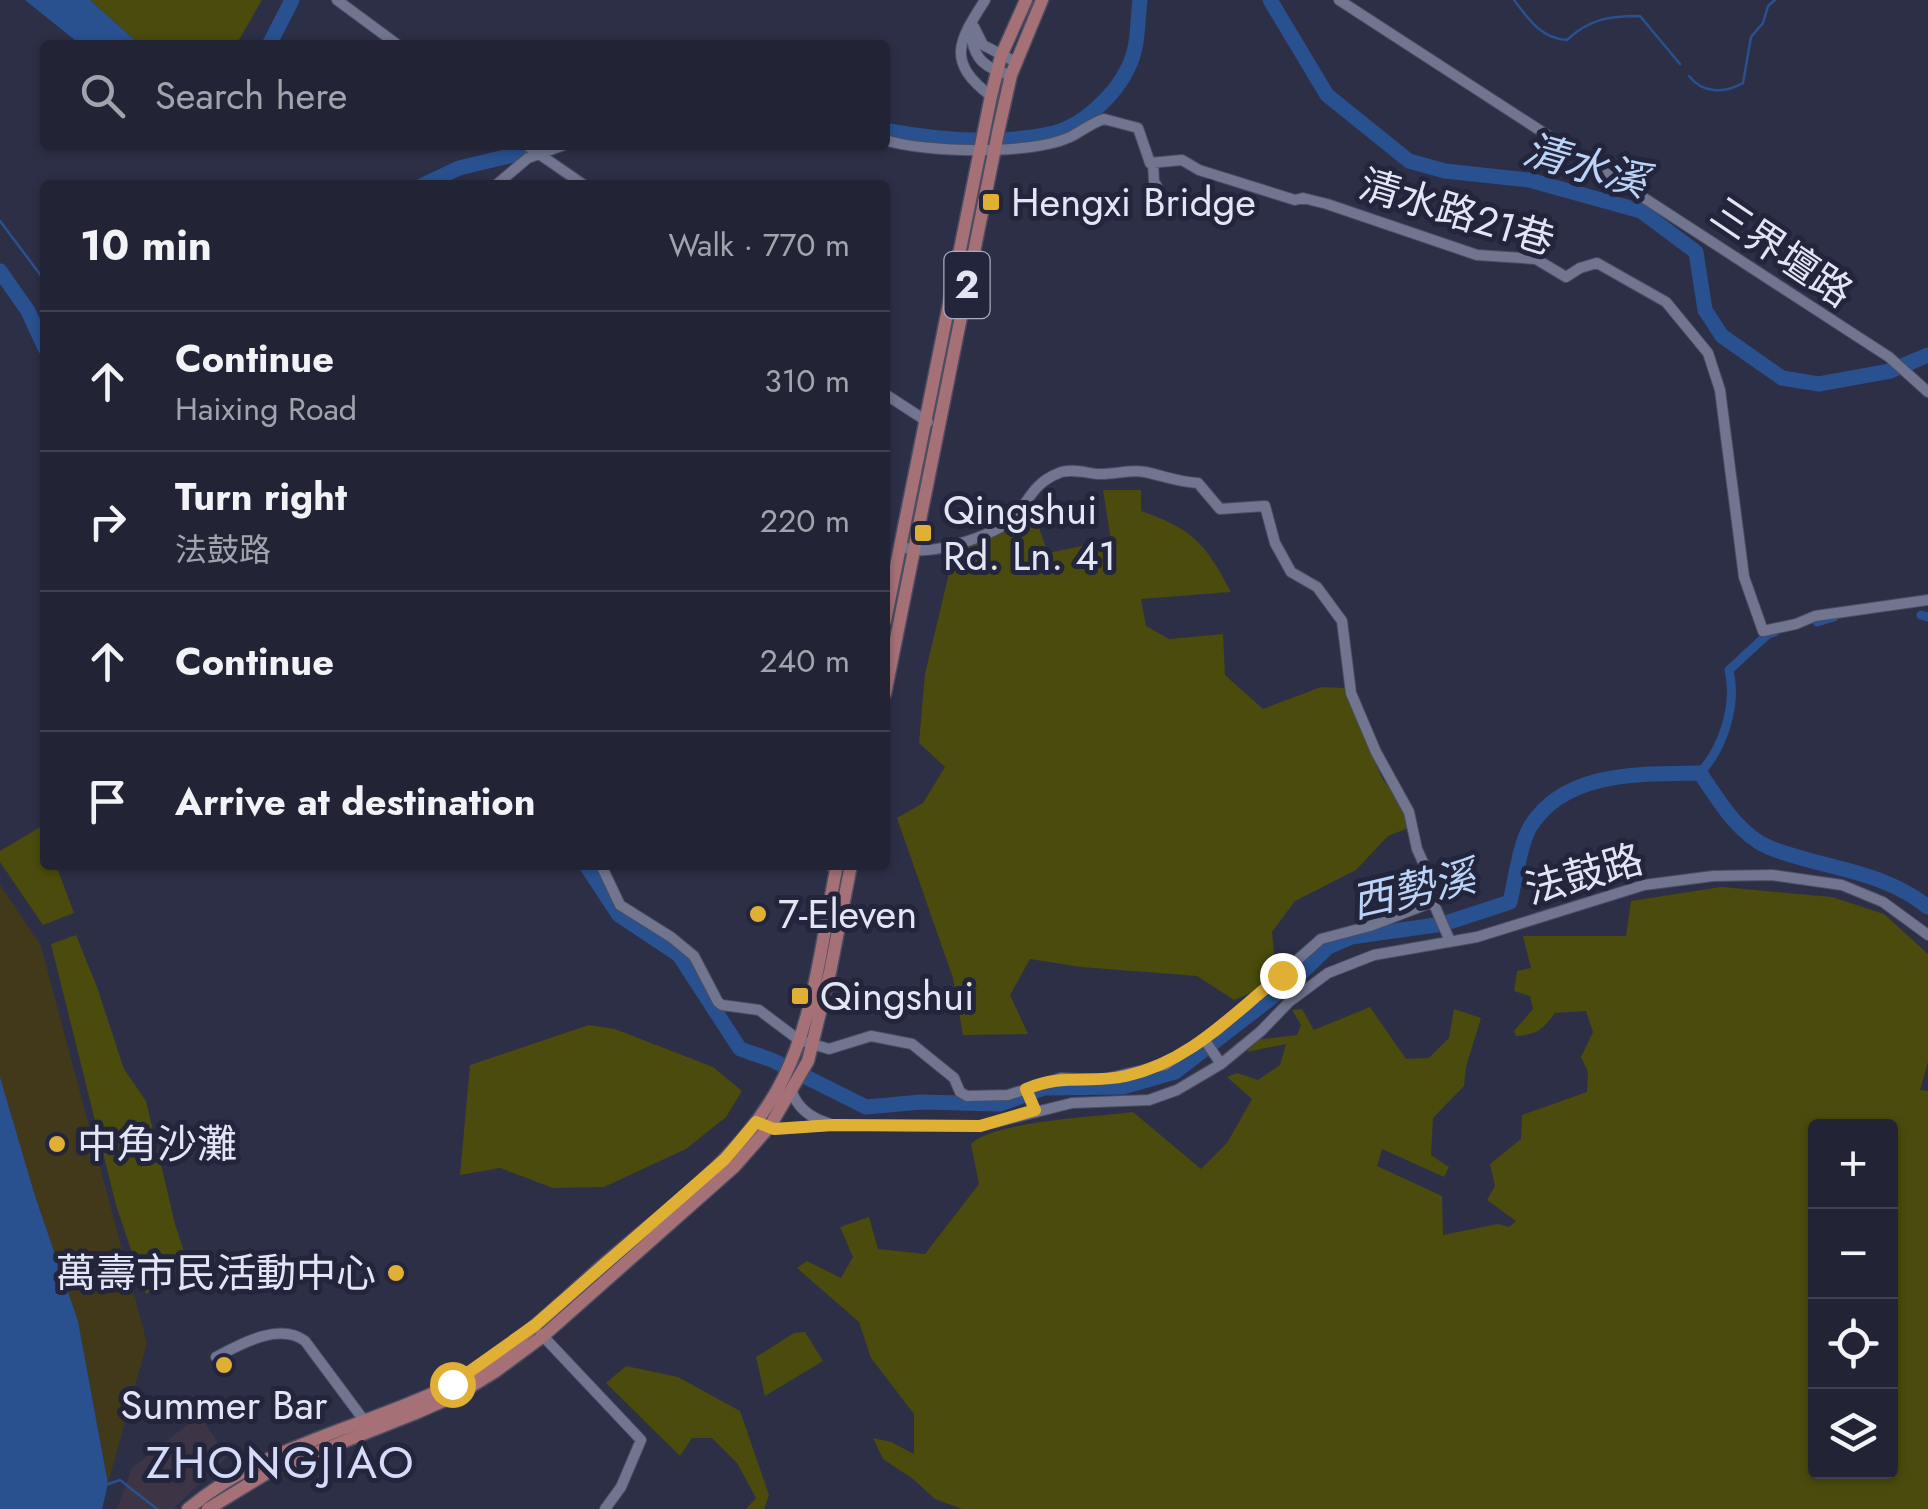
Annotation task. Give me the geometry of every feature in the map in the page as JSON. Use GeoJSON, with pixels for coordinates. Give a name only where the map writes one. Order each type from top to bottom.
{"type":"FeatureCollection","features":[{"type":"Feature","properties":{"kind":"main road","name":"2"},"geometry":{"type":"LineString","coordinates":[[890,661],[923,420],[1008,70],[1002,56],[1026,0]]}},
{"type":"Feature","properties":{"kind":"main road","name":"2"},"geometry":{"type":"LineString","coordinates":[[992,128],[991,96],[1042,0]]}},
{"type":"Feature","properties":{"kind":"main road","name":"2"},"geometry":{"type":"LineString","coordinates":[[890,604],[939,425],[987,147]]}},
{"type":"Feature","properties":{"kind":"main road"},"geometry":{"type":"LineString","coordinates":[[208,1509],[272,1470],[369,1427],[452,1384],[538,1331],[763,1124],[808,1061],[802,1046],[836,870]]}},
{"type":"Feature","properties":{"kind":"main road"},"geometry":{"type":"LineString","coordinates":[[791,1085],[850,870]]}},
{"type":"Feature","properties":{"kind":"main road"},"geometry":{"type":"LineString","coordinates":[[188,1509],[244,1469],[369,1427]]}},
{"type":"Feature","properties":{"kind":"street"},"geometry":{"type":"LineString","coordinates":[[337,0],[391,40]]}},
{"type":"Feature","properties":{"kind":"street"},"geometry":{"type":"LineString","coordinates":[[985,0],[964,31],[962,58],[972,79],[991,96]]}},
{"type":"Feature","properties":{"kind":"street","name":"三界壇路"},"geometry":{"type":"LineString","coordinates":[[1340,0],[1890,358],[1928,392]]}},
{"type":"Feature","properties":{"kind":"street"},"geometry":{"type":"LineString","coordinates":[[972,21],[984,45],[1002,56]]}},
{"type":"Feature","properties":{"kind":"street"},"geometry":{"type":"LineString","coordinates":[[972,21],[972,50],[982,64],[1008,70]]}},
{"type":"Feature","properties":{"kind":"street"},"geometry":{"type":"LineString","coordinates":[[890,141],[922,147],[987,147],[1069,138],[1104,119],[1138,128],[1148,160],[1153,163],[1154,181],[1171,213]]}},
{"type":"Feature","properties":{"kind":"street"},"geometry":{"type":"LineString","coordinates":[[533,150],[577,180]]}},
{"type":"Feature","properties":{"kind":"street"},"geometry":{"type":"LineString","coordinates":[[502,180],[528,158],[550,150]]}},
{"type":"Feature","properties":{"kind":"street","name":"清水路21巷"},"geometry":{"type":"LineString","coordinates":[[1153,163],[1182,160],[1199,170],[1295,200],[1328,204],[1464,251],[1490,257],[1536,259],[1563,276],[1596,264],[1659,296],[1678,314],[1714,367],[1744,577],[1763,631],[1815,616],[1928,600]]}},
{"type":"Feature","properties":{"kind":"street"},"geometry":{"type":"LineString","coordinates":[[890,397],[923,420],[939,425]]}},
{"type":"Feature","properties":{"kind":"street"},"geometry":{"type":"LineString","coordinates":[[907,548],[938,550],[1000,527],[1016,514],[1032,490],[1066,471],[1144,472],[1176,482],[1198,483],[1220,509],[1264,506],[1275,543],[1291,572],[1317,587],[1342,621],[1352,693],[1376,752],[1409,812],[1418,849],[1437,892],[1434,902],[1450,941]]}},
{"type":"Feature","properties":{"kind":"street"},"geometry":{"type":"LineString","coordinates":[[602,870],[620,905],[694,956],[718,1002],[760,1010],[802,1046],[829,1049],[871,1036],[912,1044],[954,1078],[966,1096],[1008,1095],[1061,1078],[1100,1080],[1165,1065],[1204,1039],[1321,939],[1434,902]]}},
{"type":"Feature","properties":{"kind":"street","name":"法鼓路"},"geometry":{"type":"LineString","coordinates":[[763,1124],[774,1129],[833,1125],[980,1126],[1072,1103],[1149,1100],[1177,1090],[1221,1064],[1289,1002],[1328,974],[1374,955],[1477,936],[1644,885],[1713,876],[1772,875],[1852,889],[1882,902],[1928,935]]}},
{"type":"Feature","properties":{"kind":"street"},"geometry":{"type":"LineString","coordinates":[[1204,1039],[1221,1064]]}},
{"type":"Feature","properties":{"kind":"street"},"geometry":{"type":"LineString","coordinates":[[791,1085],[801,1108],[816,1120],[833,1125]]}},
{"type":"Feature","properties":{"kind":"street"},"geometry":{"type":"LineString","coordinates":[[1026,1089],[1035,1110]]}},
{"type":"Feature","properties":{"kind":"street"},"geometry":{"type":"LineString","coordinates":[[538,1331],[641,1440],[621,1486],[605,1509]]}},
{"type":"Feature","properties":{"kind":"street"},"geometry":{"type":"LineString","coordinates":[[216,1358],[277,1332],[294,1333],[369,1427]]}},
{"type":"Feature","properties":{"kind":"shaded area"},"geometry":{"type":"Polygon","coordinates":[[[90,0],[262,0],[239,40],[134,40],[90,0]]]}},
{"type":"Feature","properties":{"kind":"shaded area"},"geometry":{"type":"Polygon","coordinates":[[[1103,490],[1141,490],[1141,511],[1173,524],[1196,540],[1231,592],[1141,599],[1146,626],[1169,639],[1223,634],[1225,675],[1263,709],[1321,687],[1345,688],[1382,778],[1416,825],[1388,836],[1356,870],[1295,901],[1272,932],[1277,982],[1234,1000],[1197,976],[1030,959],[1010,995],[1028,1034],[963,1035],[953,978],[897,818],[923,803],[945,767],[919,743],[925,674],[955,548],[1001,531],[1032,508],[1048,553],[1111,540],[1103,490]]]}},
{"type":"Feature","properties":{"kind":"shaded area"},"geometry":{"type":"Polygon","coordinates":[[[40,827],[40,870],[58,870],[74,913],[43,925],[0,862],[0,851],[40,827]]]}},
{"type":"Feature","properties":{"kind":"shaded area"},"geometry":{"type":"Polygon","coordinates":[[[1721,887],[1832,897],[1884,914],[1928,954],[1928,1062],[1920,1090],[1928,1091],[1928,1509],[962,1509],[935,1499],[883,1459],[873,1438],[914,1454],[914,1414],[871,1358],[859,1322],[797,1268],[807,1261],[841,1278],[853,1257],[840,1227],[869,1217],[878,1249],[925,1254],[979,1184],[971,1144],[983,1136],[1023,1125],[1133,1112],[1201,1169],[1227,1143],[1252,1099],[1227,1077],[1237,1073],[1258,1080],[1280,1065],[1286,1044],[1247,1052],[1255,1040],[1297,1035],[1301,1025],[1292,1010],[1302,1009],[1314,1030],[1370,1007],[1406,1059],[1429,1058],[1449,1038],[1454,1009],[1481,1018],[1464,1086],[1433,1118],[1431,1155],[1449,1167],[1444,1177],[1382,1149],[1377,1166],[1442,1196],[1443,1235],[1498,1224],[1509,1227],[1516,1221],[1487,1200],[1495,1186],[1490,1164],[1521,1139],[1522,1115],[1587,1092],[1588,1072],[1581,1057],[1593,1032],[1586,1011],[1555,1013],[1539,1030],[1516,1036],[1514,1031],[1533,1009],[1530,996],[1514,991],[1517,971],[1531,968],[1523,936],[1626,936],[1631,901],[1721,887]]]}},
{"type":"Feature","properties":{"kind":"shaded area"},"geometry":{"type":"Polygon","coordinates":[[[76,935],[124,1069],[146,1101],[189,1267],[146,1294],[116,1205],[51,944],[76,935]]]}},
{"type":"Feature","properties":{"kind":"shaded area"},"geometry":{"type":"Polygon","coordinates":[[[589,1025],[615,1029],[713,1067],[742,1091],[726,1117],[686,1149],[604,1187],[553,1188],[500,1168],[460,1175],[470,1065],[589,1025]]]}},
{"type":"Feature","properties":{"kind":"shaded area"},"geometry":{"type":"Polygon","coordinates":[[[805,1332],[823,1361],[765,1396],[756,1357],[794,1333],[805,1332]]]}},
{"type":"Feature","properties":{"kind":"shaded area"},"geometry":{"type":"Polygon","coordinates":[[[626,1366],[678,1377],[740,1411],[769,1495],[764,1509],[746,1509],[756,1498],[737,1463],[712,1438],[692,1438],[680,1456],[606,1383],[626,1366]]]}},
{"type":"Feature","properties":{"kind":"shaded area"},"geometry":{"type":"Polygon","coordinates":[[[200,1415],[227,1457],[173,1509],[117,1509],[132,1468],[200,1415]]]}},
{"type":"Feature","properties":{"kind":"sand","name":"中角沙灘"},"geometry":{"type":"Polygon","coordinates":[[[0,885],[41,946],[147,1343],[108,1483],[78,1321],[0,1077],[0,885]]]}},
{"type":"Feature","properties":{"kind":"water"},"geometry":{"type":"Polygon","coordinates":[[[25,0],[90,0],[134,40],[75,40],[25,0]]]}},
{"type":"Feature","properties":{"kind":"water"},"geometry":{"type":"Polygon","coordinates":[[[0,1077],[78,1321],[108,1484],[102,1509],[0,1509],[0,1077]]]}},
{"type":"Feature","properties":{"kind":"waterway"},"geometry":{"type":"LineString","coordinates":[[272,40],[292,0]]}},
{"type":"Feature","properties":{"kind":"waterway","name":"清水溪"},"geometry":{"type":"LineString","coordinates":[[890,131],[991,140],[1034,137],[1076,124],[1097,108],[1123,78],[1134,52],[1140,0]]}},
{"type":"Feature","properties":{"kind":"waterway","name":"清水溪"},"geometry":{"type":"LineString","coordinates":[[1270,0],[1327,95],[1409,161],[1445,171],[1529,180],[1641,211],[1696,252],[1705,310],[1722,336],[1782,378],[1819,384],[1890,371],[1928,355]]}},
{"type":"Feature","properties":{"kind":"waterway"},"geometry":{"type":"LineString","coordinates":[[1514,0],[1543,32],[1558,39],[1567,40],[1600,20],[1640,16],[1680,64]]}},
{"type":"Feature","properties":{"kind":"waterway"},"geometry":{"type":"LineString","coordinates":[[1689,76],[1700,86],[1714,90],[1743,83],[1751,37],[1775,0]]}},
{"type":"Feature","properties":{"kind":"waterway","name":"清水溪"},"geometry":{"type":"LineString","coordinates":[[434,180],[459,168],[534,150]]}},
{"type":"Feature","properties":{"kind":"waterway"},"geometry":{"type":"LineString","coordinates":[[0,221],[40,274]]}},
{"type":"Feature","properties":{"kind":"waterway","name":"西勢溪"},"geometry":{"type":"LineString","coordinates":[[0,271],[28,311],[40,337]]}},
{"type":"Feature","properties":{"kind":"waterway"},"geometry":{"type":"LineString","coordinates":[[1921,615],[1928,617]]}},
{"type":"Feature","properties":{"kind":"waterway"},"geometry":{"type":"LineString","coordinates":[[1817,622],[1834,617]]}},
{"type":"Feature","properties":{"kind":"waterway"},"geometry":{"type":"LineString","coordinates":[[1700,773],[1716,751],[1730,711],[1729,670],[1775,632]]}},
{"type":"Feature","properties":{"kind":"waterway","name":"西勢溪"},"geometry":{"type":"LineString","coordinates":[[589,870],[619,915],[679,955],[740,1049],[772,1060],[866,1107],[921,1102],[1000,1104],[1044,1088],[1123,1087],[1175,1072],[1292,982],[1328,947],[1351,937],[1443,924],[1510,902],[1530,827],[1545,808],[1563,795],[1606,779],[1700,773],[1729,814],[1757,841],[1788,854],[1871,877],[1910,894],[1928,907]]}},
{"type":"Feature","properties":{"kind":"waterway"},"geometry":{"type":"LineString","coordinates":[[828,870],[831,873]]}},
{"type":"Feature","properties":{"kind":"waterway"},"geometry":{"type":"LineString","coordinates":[[108,1484],[120,1480],[157,1509]]}},
{"type":"Feature","properties":{"kind":"place","name":"Hengxi Bridge"},"geometry":{"type":"Point","coordinates":[991,202]}},
{"type":"Feature","properties":{"kind":"place","name":"Qingshui Rd. Ln. 41"},"geometry":{"type":"Point","coordinates":[923,533]}},
{"type":"Feature","properties":{"kind":"place","name":"7-Eleven"},"geometry":{"type":"Point","coordinates":[758,914]}},
{"type":"Feature","properties":{"kind":"place","name":"Qingshui"},"geometry":{"type":"Point","coordinates":[800,996]}},
{"type":"Feature","properties":{"kind":"place","name":"中角沙灘"},"geometry":{"type":"Point","coordinates":[57,1144]}},
{"type":"Feature","properties":{"kind":"place","name":"萬壽市民活動中心"},"geometry":{"type":"Point","coordinates":[396,1273]}},
{"type":"Feature","properties":{"kind":"place","name":"Summer Bar"},"geometry":{"type":"Point","coordinates":[224,1365]}},
{"type":"Feature","properties":{"kind":"district","name":"ZHONGJIAO"},"geometry":{"type":"Point","coordinates":[281,1462]}},
{"type":"Feature","properties":{"kind":"route"},"geometry":{"type":"LineString","coordinates":[[452,1384],[535,1325],[725,1159],[756,1122],[774,1129],[833,1125],[980,1126],[996,1122],[1035,1110],[1026,1089],[1036,1084],[1061,1078],[1123,1077],[1165,1065],[1218,1030],[1282,975]]}}]}
